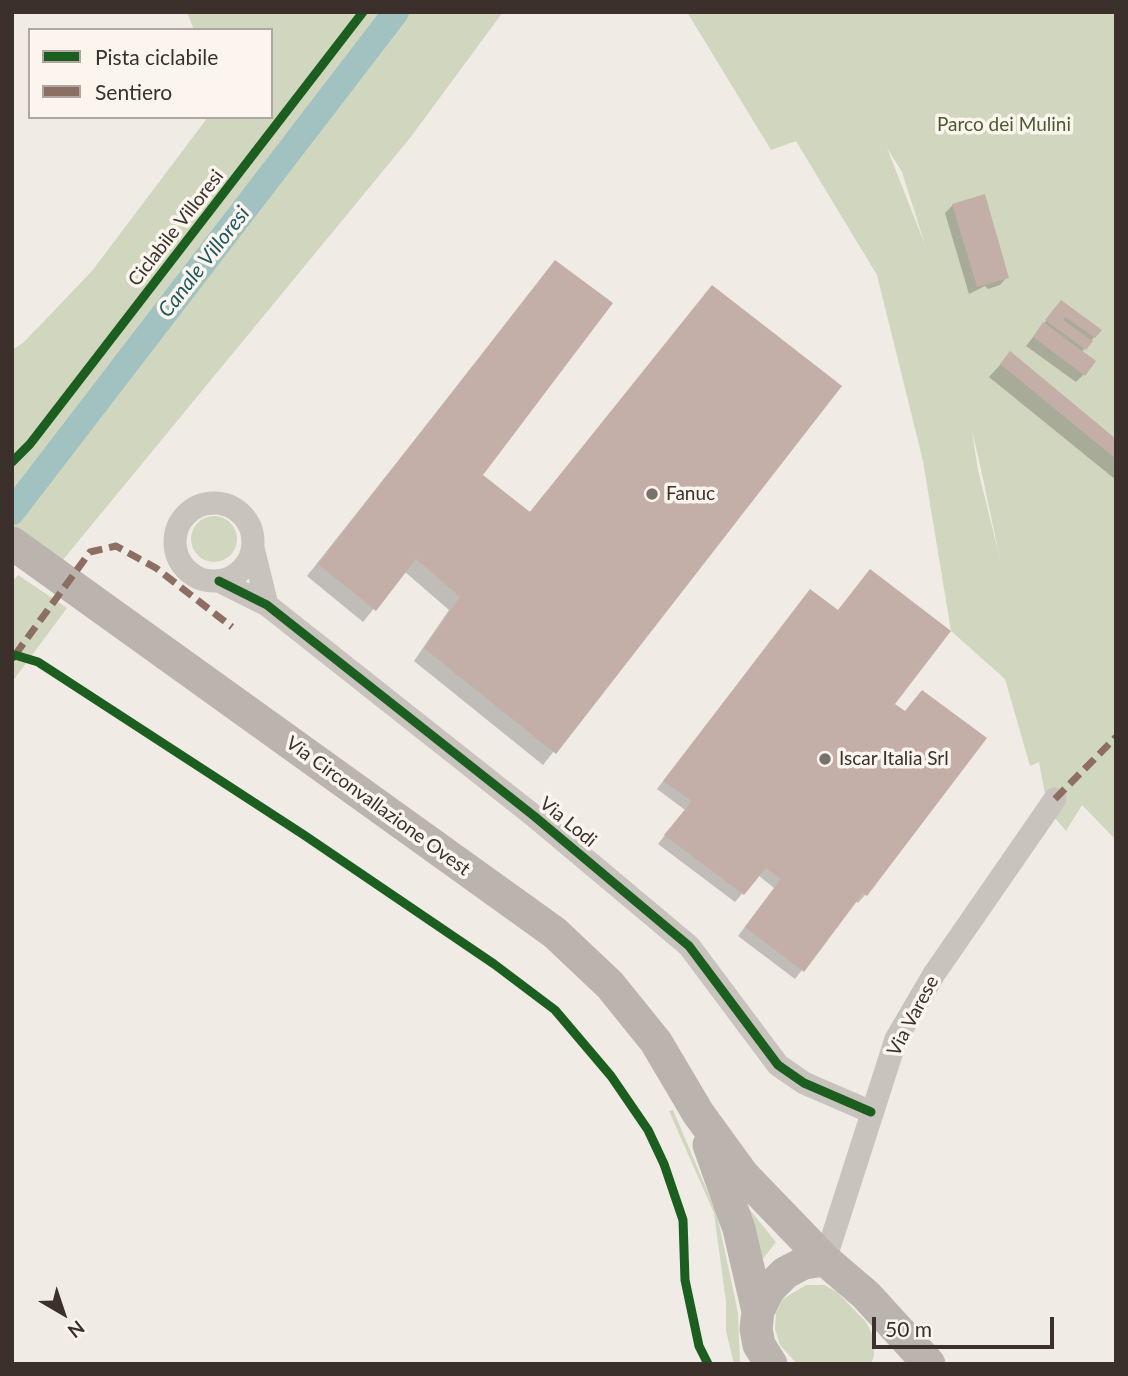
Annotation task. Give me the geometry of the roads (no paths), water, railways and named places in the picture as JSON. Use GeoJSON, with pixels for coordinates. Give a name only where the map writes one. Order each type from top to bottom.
{"type":"FeatureCollection","features":[{"type":"Feature","properties":{"kind":"main road","name":"Via Circonvallazione Ovest"},"geometry":{"type":"LineString","coordinates":[[12,543],[555,933],[610,985],[648,1033],[698,1113]]}},
{"type":"Feature","properties":{"kind":"main road"},"geometry":{"type":"LineString","coordinates":[[698,1113],[743,1175],[825,1260],[866,1294],[929,1364]]}},
{"type":"Feature","properties":{"kind":"main road"},"geometry":{"type":"LineString","coordinates":[[698,1113],[739,1229],[758,1311],[756,1329],[761,1358]]}},
{"type":"Feature","properties":{"kind":"main road"},"geometry":{"type":"LineString","coordinates":[[758,1311],[769,1289],[785,1273],[804,1262],[825,1260]]}},
{"type":"Feature","properties":{"kind":"main road"},"geometry":{"type":"LineString","coordinates":[[897,1329],[904,1352],[900,1364]]}},
{"type":"Feature","properties":{"kind":"street"},"geometry":{"type":"LineString","coordinates":[[253,548],[242,570],[219,581],[194,576],[184,567],[175,543],[183,518],[204,504],[230,506],[249,523],[267,606]]}},
{"type":"Feature","properties":{"kind":"street","name":"Via Lodi"},"geometry":{"type":"LineString","coordinates":[[219,581],[267,606],[534,816],[690,946],[778,1065],[804,1083],[871,1112]]}},
{"type":"Feature","properties":{"kind":"street","name":"Via Varese"},"geometry":{"type":"LineString","coordinates":[[825,1260],[896,1039],[934,974],[1055,799]]}},
{"type":"Feature","properties":{"kind":"waterway","name":"Canale Villoresi"},"geometry":{"type":"LineString","coordinates":[[12,512],[396,12]]}},
{"type":"Feature","properties":{"kind":"place","name":"Fanuc"},"geometry":{"type":"Point","coordinates":[652,494]}},
{"type":"Feature","properties":{"kind":"place","name":"Iscar Italia Srl"},"geometry":{"type":"Point","coordinates":[825,759]}},
{"type":"Feature","properties":{"kind":"park label","name":"Parco dei Mulini"},"geometry":{"type":"Point","coordinates":[1004,125]}}]}
